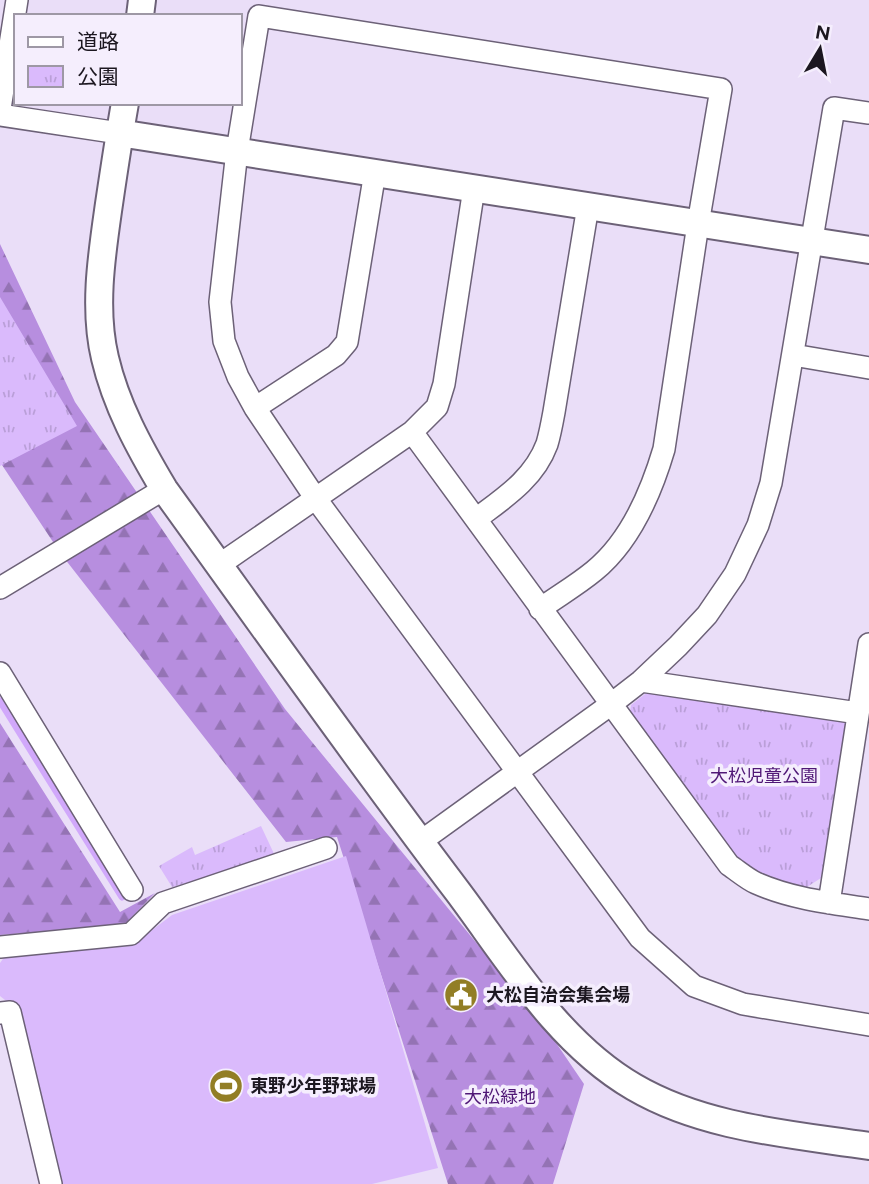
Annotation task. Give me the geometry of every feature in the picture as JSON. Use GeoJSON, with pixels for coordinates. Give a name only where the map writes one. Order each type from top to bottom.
{"type":"FeatureCollection","features":[{"type":"Feature","properties":{"kind":"street"},"geometry":{"type":"LineString","coordinates":[[540,609],[596,570],[620,543],[655,481],[664,449],[721,89],[259,16],[237,151],[220,302],[225,341],[238,377],[255,408],[316,499],[640,938],[694,986],[743,1004],[869,1025]]}},
{"type":"Feature","properties":{"kind":"street"},"geometry":{"type":"LineString","coordinates":[[0,109],[14,19]]}},
{"type":"Feature","properties":{"kind":"street"},"geometry":{"type":"LineString","coordinates":[[125,105],[101,262],[104,356],[118,402],[136,442],[164,489],[420,842],[561,1029],[603,1067],[636,1088],[667,1102],[735,1125],[869,1146]]}},
{"type":"Feature","properties":{"kind":"street"},"geometry":{"type":"LineString","coordinates":[[420,842],[641,681],[707,615],[735,574],[758,525],[771,483],[834,108],[869,113]]}},
{"type":"Feature","properties":{"kind":"street"},"geometry":{"type":"LineString","coordinates":[[0,115],[869,250]]}},
{"type":"Feature","properties":{"kind":"street"},"geometry":{"type":"LineString","coordinates":[[255,408],[336,355],[347,342],[375,172]]}},
{"type":"Feature","properties":{"kind":"street"},"geometry":{"type":"LineString","coordinates":[[219,565],[412,432],[437,407],[444,384],[474,188]]}},
{"type":"Feature","properties":{"kind":"street"},"geometry":{"type":"LineString","coordinates":[[476,519],[519,486],[534,468],[546,445],[554,412],[588,206]]}},
{"type":"Feature","properties":{"kind":"street"},"geometry":{"type":"LineString","coordinates":[[793,355],[869,368]]}},
{"type":"Feature","properties":{"kind":"street"},"geometry":{"type":"LineString","coordinates":[[412,432],[729,865],[754,882],[777,891],[869,909]]}},
{"type":"Feature","properties":{"kind":"street"},"geometry":{"type":"LineString","coordinates":[[0,588],[164,489]]}},
{"type":"Feature","properties":{"kind":"street"},"geometry":{"type":"LineString","coordinates":[[830,903],[869,644]]}},
{"type":"Feature","properties":{"kind":"street"},"geometry":{"type":"LineString","coordinates":[[0,673],[132,890]]}},
{"type":"Feature","properties":{"kind":"street"},"geometry":{"type":"LineString","coordinates":[[641,681],[858,713]]}},
{"type":"Feature","properties":{"kind":"street"},"geometry":{"type":"LineString","coordinates":[[0,947],[131,934],[163,903],[326,848]]}},
{"type":"Feature","properties":{"kind":"street"},"geometry":{"type":"LineString","coordinates":[[0,1013],[10,1012],[51,1184]]}},
{"type":"Feature","properties":{"kind":"green space","name":"大松緑地"},"geometry":{"type":"Polygon","coordinates":[[[0,244],[75,402],[285,709],[546,1028],[584,1084],[553,1184],[448,1184],[337,837],[286,842],[61,554],[0,462],[0,244]]]}},
{"type":"Feature","properties":{"kind":"green space"},"geometry":{"type":"Polygon","coordinates":[[[0,297],[77,426],[0,466],[0,297]]]}},
{"type":"Feature","properties":{"kind":"green space","name":"大松児童公園"},"geometry":{"type":"Polygon","coordinates":[[[654,687],[846,721],[821,878],[807,887],[787,882],[761,873],[736,856],[630,712],[631,705],[654,687]]]}},
{"type":"Feature","properties":{"kind":"green space"},"geometry":{"type":"Polygon","coordinates":[[[0,723],[120,912],[155,893],[124,925],[0,935],[0,723]]]}},
{"type":"Feature","properties":{"kind":"green space"},"geometry":{"type":"Polygon","coordinates":[[[261,826],[276,858],[172,887],[159,866],[192,847],[195,855],[261,826]]]}},
{"type":"Feature","properties":{"kind":"green space","name":"東野少年野球場"},"geometry":{"type":"Polygon","coordinates":[[[346,856],[438,1168],[372,1184],[61,1184],[18,1004],[10,1004],[0,996],[0,963],[5,956],[131,946],[172,915],[346,856]]]}},
{"type":"Feature","properties":{"kind":"waterway"},"geometry":{"type":"LineString","coordinates":[[0,701],[122,897]]}},
{"type":"Feature","properties":{"kind":"place","name":"大松自治会集会場"},"geometry":{"type":"Point","coordinates":[461,995]}},
{"type":"Feature","properties":{"kind":"place","name":"東野少年野球場"},"geometry":{"type":"Point","coordinates":[226,1086]}}]}
